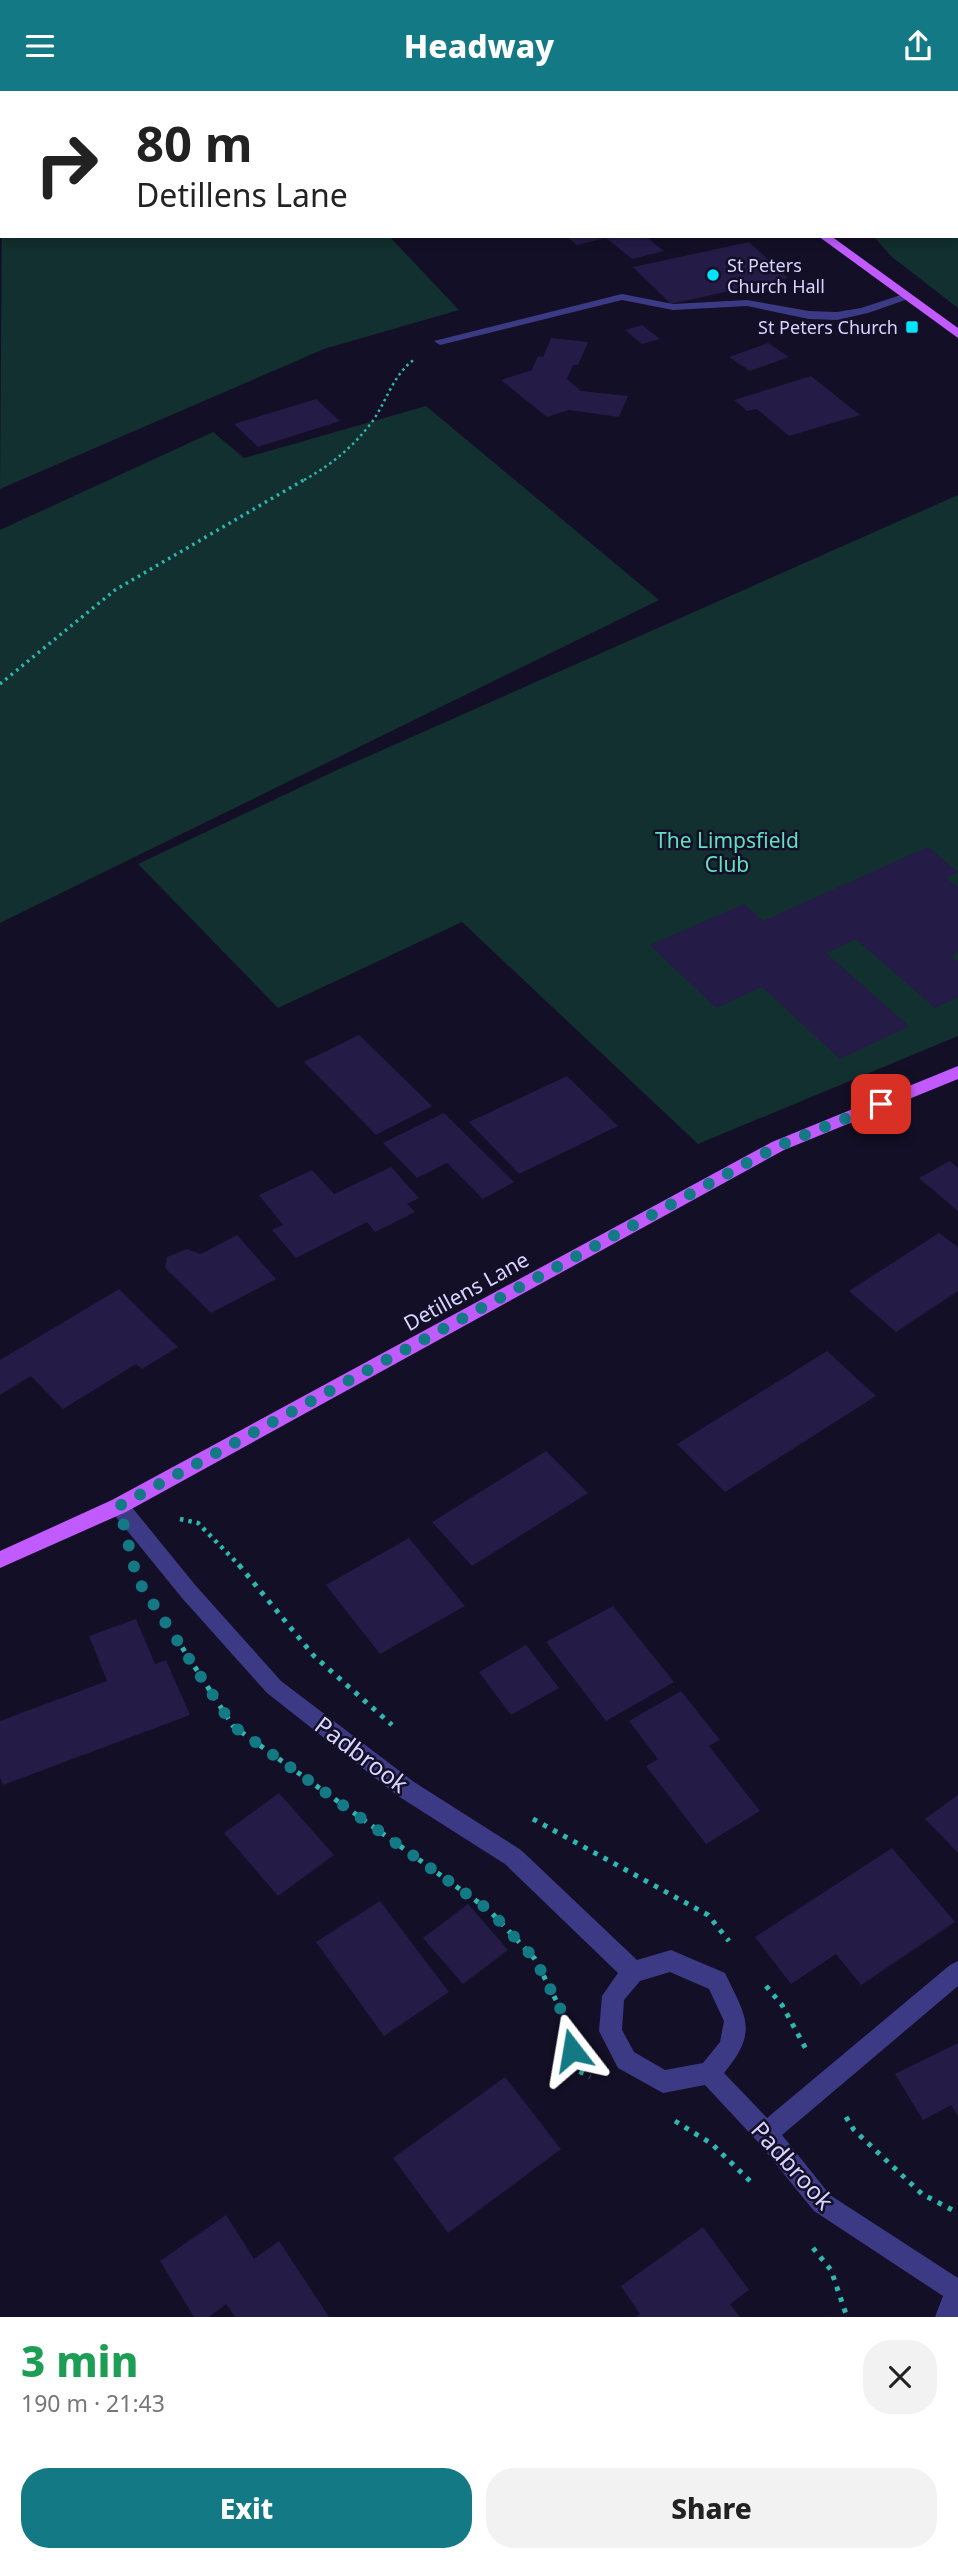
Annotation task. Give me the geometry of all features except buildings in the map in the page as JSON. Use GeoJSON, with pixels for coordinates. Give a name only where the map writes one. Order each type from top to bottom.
{"type":"FeatureCollection","features":[{"type":"Feature","properties":{"kind":"main road"},"geometry":{"type":"LineString","coordinates":[[826,238],[958,334]]}},
{"type":"Feature","properties":{"kind":"main road","name":"Detillens Lane"},"geometry":{"type":"LineString","coordinates":[[0,1560],[119,1506],[778,1146],[958,1072]]}},
{"type":"Feature","properties":{"kind":"street"},"geometry":{"type":"LineString","coordinates":[[440,341],[622,297],[673,307],[747,303],[809,315],[837,316],[863,311],[907,296]]}},
{"type":"Feature","properties":{"kind":"street","name":"Padbrook"},"geometry":{"type":"LineString","coordinates":[[119,1506],[189,1592],[274,1687],[406,1789],[513,1857],[633,1972]]}},
{"type":"Feature","properties":{"kind":"street"},"geometry":{"type":"LineString","coordinates":[[671,1961],[717,1981],[736,2020],[731,2047],[709,2073],[663,2082],[626,2060],[610,2031],[613,1996],[633,1972],[671,1961]]}},
{"type":"Feature","properties":{"kind":"street"},"geometry":{"type":"LineString","coordinates":[[766,2134],[958,1972]]}},
{"type":"Feature","properties":{"kind":"street","name":"Padbrook"},"geometry":{"type":"LineString","coordinates":[[709,2073],[766,2134],[822,2203],[957,2292],[947,2317]]}},
{"type":"Feature","properties":{"kind":"path"},"geometry":{"type":"LineString","coordinates":[[0,684],[115,590],[335,462],[372,422],[403,367],[440,341]]}},
{"type":"Feature","properties":{"kind":"path"},"geometry":{"type":"LineString","coordinates":[[174,1636],[233,1726],[489,1910],[535,1959],[561,2010],[577,2070],[598,2082]]}},
{"type":"Feature","properties":{"kind":"path"},"geometry":{"type":"LineString","coordinates":[[663,2115],[712,2144],[760,2189]]}},
{"type":"Feature","properties":{"kind":"path"},"geometry":{"type":"LineString","coordinates":[[805,2238],[831,2270],[847,2317]]}},
{"type":"Feature","properties":{"kind":"green space"},"geometry":{"type":"Polygon","coordinates":[[[2,238],[391,238],[459,310],[324,349],[0,489],[2,238]]]}},
{"type":"Feature","properties":{"kind":"green space"},"geometry":{"type":"Polygon","coordinates":[[[875,238],[958,238],[958,308],[892,257],[875,238]]]}},
{"type":"Feature","properties":{"kind":"green space"},"geometry":{"type":"Polygon","coordinates":[[[426,406],[659,600],[0,923],[0,530],[213,432],[244,458],[426,406]]]}},
{"type":"Feature","properties":{"kind":"green space","name":"The Limpsfield Club"},"geometry":{"type":"Polygon","coordinates":[[[958,495],[958,1036],[698,1144],[462,922],[278,1008],[138,864],[335,771],[958,495]]]}},
{"type":"Feature","properties":{"kind":"place","name":"St Peters Church Hall"},"geometry":{"type":"Point","coordinates":[713,275]}},
{"type":"Feature","properties":{"kind":"place","name":"St Peters Church"},"geometry":{"type":"Point","coordinates":[912,327]}},
{"type":"Feature","properties":{"kind":"route"},"geometry":{"type":"LineString","coordinates":[[572,2050],[561,2010],[535,1959],[489,1910],[233,1726],[137,1579],[119,1506],[778,1146],[881,1104]]}}]}
